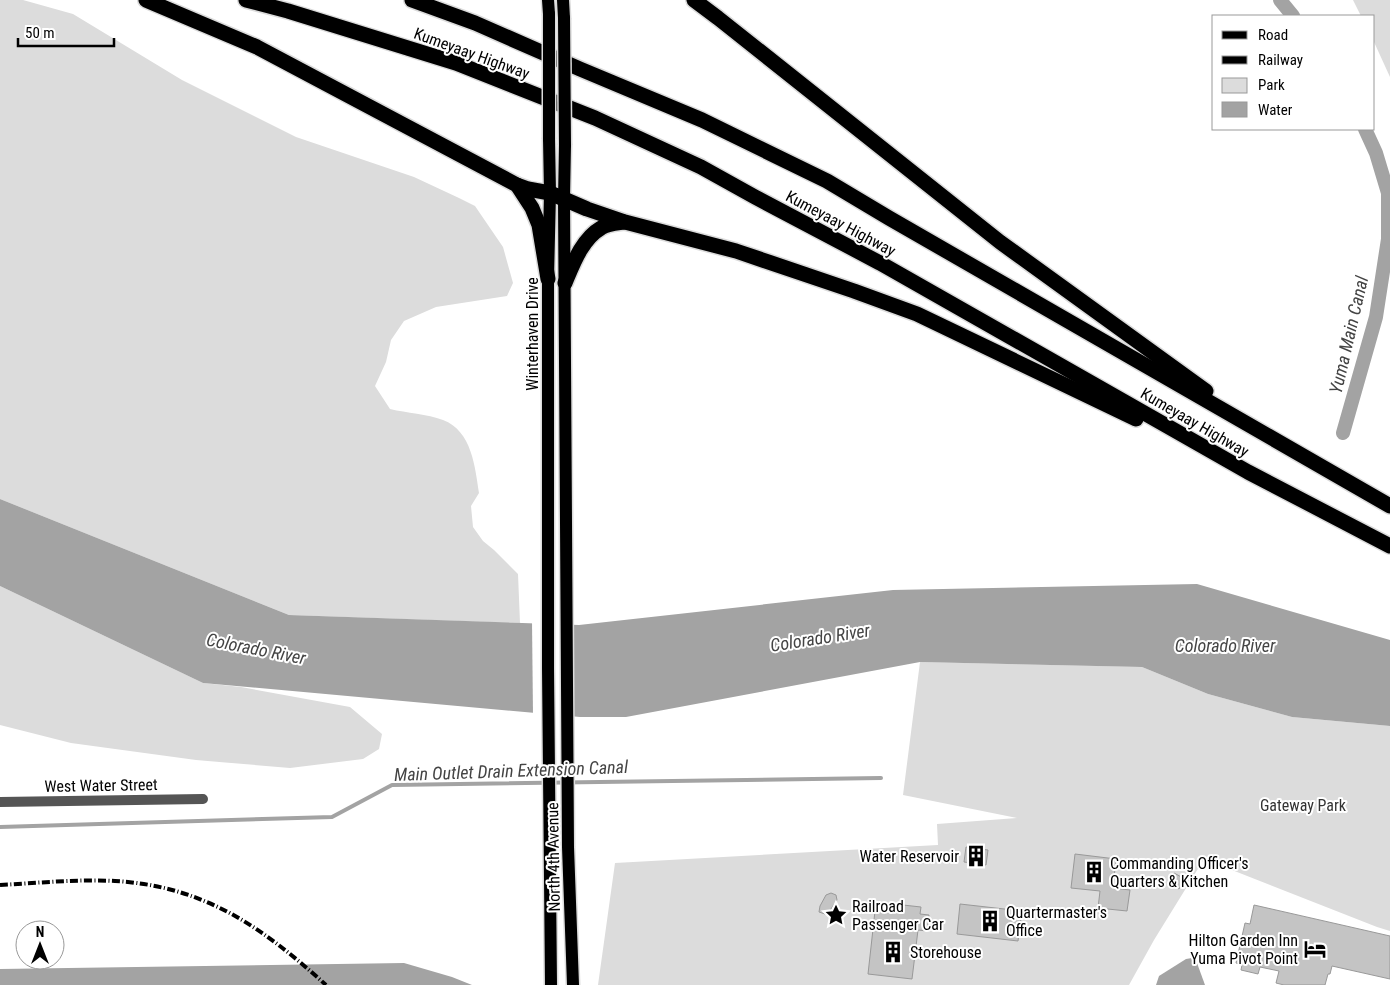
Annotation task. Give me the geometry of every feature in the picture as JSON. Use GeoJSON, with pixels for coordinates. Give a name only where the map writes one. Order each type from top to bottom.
{"type":"FeatureCollection","features":[{"type":"Feature","properties":{"kind":"highway"},"geometry":{"type":"LineString","coordinates":[[146,0],[257,47],[517,185],[557,196],[625,222],[736,251],[854,290],[917,314],[1248,472]]}},
{"type":"Feature","properties":{"kind":"highway","name":"Kumeyaay Highway"},"geometry":{"type":"LineString","coordinates":[[246,0],[288,11],[456,63],[595,118],[701,167],[880,263],[1248,472],[1390,546]]}},
{"type":"Feature","properties":{"kind":"highway","name":"Kumeyaay Highway"},"geometry":{"type":"LineString","coordinates":[[412,0],[475,23],[702,120],[827,181],[1390,506]]}},
{"type":"Feature","properties":{"kind":"highway"},"geometry":{"type":"LineString","coordinates":[[694,0],[1000,242],[1273,438]]}},
{"type":"Feature","properties":{"kind":"highway"},"geometry":{"type":"LineString","coordinates":[[517,185],[532,208],[539,225],[548,279]]}},
{"type":"Feature","properties":{"kind":"highway"},"geometry":{"type":"LineString","coordinates":[[566,284],[579,252],[593,234],[600,228],[610,224],[625,222]]}},
{"type":"Feature","properties":{"kind":"main road","name":"Winterhaven Drive"},"geometry":{"type":"LineString","coordinates":[[548,0],[549,138],[566,284],[567,668]]}},
{"type":"Feature","properties":{"kind":"main road","name":"Winterhaven Drive"},"geometry":{"type":"LineString","coordinates":[[548,668],[548,279],[557,196],[565,145],[563,0]]}},
{"type":"Feature","properties":{"kind":"main road","name":"North 4th Avenue"},"geometry":{"type":"LineString","coordinates":[[548,668],[551,985]]}},
{"type":"Feature","properties":{"kind":"main road","name":"North 4th Avenue"},"geometry":{"type":"LineString","coordinates":[[567,668],[568,847],[573,985]]}},
{"type":"Feature","properties":{"kind":"street","name":"West Water Street"},"geometry":{"type":"LineString","coordinates":[[0,802],[203,799]]}},
{"type":"Feature","properties":{"kind":"green space"},"geometry":{"type":"Polygon","coordinates":[[[0,0],[23,0],[73,14],[182,80],[296,137],[414,177],[475,206],[503,247],[513,283],[507,296],[436,307],[404,321],[391,340],[386,362],[375,386],[390,409],[443,420],[453,425],[466,441],[476,472],[479,493],[471,506],[473,527],[483,541],[518,574],[520,623],[289,615],[0,499],[0,0]]]}},
{"type":"Feature","properties":{"kind":"green space"},"geometry":{"type":"Polygon","coordinates":[[[1353,0],[1390,0],[1390,77],[1375,44],[1375,15],[1360,15],[1353,0]]]}},
{"type":"Feature","properties":{"kind":"green space"},"geometry":{"type":"Polygon","coordinates":[[[0,586],[203,683],[241,687],[350,707],[382,734],[379,749],[363,759],[290,768],[196,760],[71,743],[0,725],[0,586]]]}},
{"type":"Feature","properties":{"kind":"green space","name":"Gateway Park"},"geometry":{"type":"Polygon","coordinates":[[[920,662],[1142,667],[1208,694],[1292,717],[1390,726],[1390,931],[1204,859],[1154,940],[1129,985],[598,985],[615,863],[938,845],[937,824],[1017,818],[903,795],[920,662]]]}},
{"type":"Feature","properties":{"kind":"water","name":"Colorado River"},"geometry":{"type":"Polygon","coordinates":[[[0,499],[289,615],[579,625],[893,590],[1197,584],[1390,640],[1390,726],[1292,717],[1208,694],[1142,667],[920,662],[626,717],[580,717],[203,683],[0,586],[0,499]]]}},
{"type":"Feature","properties":{"kind":"water"},"geometry":{"type":"Polygon","coordinates":[[[1192,958],[1197,963],[1205,985],[1156,985],[1159,976],[1186,959],[1192,958]]]}},
{"type":"Feature","properties":{"kind":"water"},"geometry":{"type":"Polygon","coordinates":[[[404,963],[472,985],[0,985],[0,969],[65,970],[65,968],[404,963]]]}},
{"type":"Feature","properties":{"kind":"pier"},"geometry":{"type":"Polygon","coordinates":[[[532,621],[573,622],[574,719],[533,715],[532,621]]]}},
{"type":"Feature","properties":{"kind":"building","name":"Water Reservoir"},"geometry":{"type":"Polygon","coordinates":[[[966,847],[988,850],[986,865],[964,862],[966,847]]]}},
{"type":"Feature","properties":{"kind":"building","name":"Commanding Officer's Quarters & Kitchen"},"geometry":{"type":"Polygon","coordinates":[[[1075,854],[1116,859],[1113,888],[1130,890],[1127,911],[1098,908],[1100,891],[1071,888],[1075,854]]]}},
{"type":"Feature","properties":{"kind":"building"},"geometry":{"type":"Polygon","coordinates":[[[1174,873],[1185,879],[1179,889],[1169,883],[1174,873]]]}},
{"type":"Feature","properties":{"kind":"building"},"geometry":{"type":"Polygon","coordinates":[[[831,893],[836,895],[837,900],[829,912],[825,914],[819,912],[826,895],[831,893]]]}},
{"type":"Feature","properties":{"kind":"building","name":"Storehouse"},"geometry":{"type":"Polygon","coordinates":[[[876,902],[921,907],[920,914],[929,915],[927,931],[918,930],[912,979],[868,974],[876,902]]]}},
{"type":"Feature","properties":{"kind":"building","name":"Quartermaster's Office"},"geometry":{"type":"Polygon","coordinates":[[[960,904],[1022,911],[1018,941],[957,934],[960,904]]]}},
{"type":"Feature","properties":{"kind":"building","name":"Hilton Garden Inn Yuma Pivot Point"},"geometry":{"type":"Polygon","coordinates":[[[1254,905],[1390,936],[1390,979],[1332,966],[1325,985],[1284,985],[1276,983],[1279,971],[1260,967],[1258,974],[1241,970],[1242,965],[1236,963],[1245,923],[1250,924],[1254,905]]]}},
{"type":"Feature","properties":{"kind":"waterway","name":"Yuma Main Canal"},"geometry":{"type":"LineString","coordinates":[[1280,0],[1292,15]]}},
{"type":"Feature","properties":{"kind":"waterway","name":"Yuma Main Canal"},"geometry":{"type":"LineString","coordinates":[[1343,433],[1376,317],[1388,239],[1388,193],[1376,153],[1365,130]]}},
{"type":"Feature","properties":{"kind":"waterway","name":"Main Outlet Drain Extension Canal"},"geometry":{"type":"LineString","coordinates":[[0,827],[332,817],[392,785],[881,778]]}},
{"type":"Feature","properties":{"kind":"railway"},"geometry":{"type":"LineString","coordinates":[[0,885],[115,881],[177,891],[230,913],[255,928],[279,945],[326,985]]}},
{"type":"Feature","properties":{"kind":"place","name":"Water Reservoir"},"geometry":{"type":"Point","coordinates":[976,856]}},
{"type":"Feature","properties":{"kind":"place","name":"Commanding Officer's Quarters & Kitchen"},"geometry":{"type":"Point","coordinates":[1094,872]}},
{"type":"Feature","properties":{"kind":"place","name":"Railroad Passenger Car"},"geometry":{"type":"Point","coordinates":[836,915]}},
{"type":"Feature","properties":{"kind":"place","name":"Quartermaster's Office"},"geometry":{"type":"Point","coordinates":[990,921]}},
{"type":"Feature","properties":{"kind":"place","name":"Hilton Garden Inn Yuma Pivot Point"},"geometry":{"type":"Point","coordinates":[1315,949]}},
{"type":"Feature","properties":{"kind":"place","name":"Storehouse"},"geometry":{"type":"Point","coordinates":[893,952]}}]}
